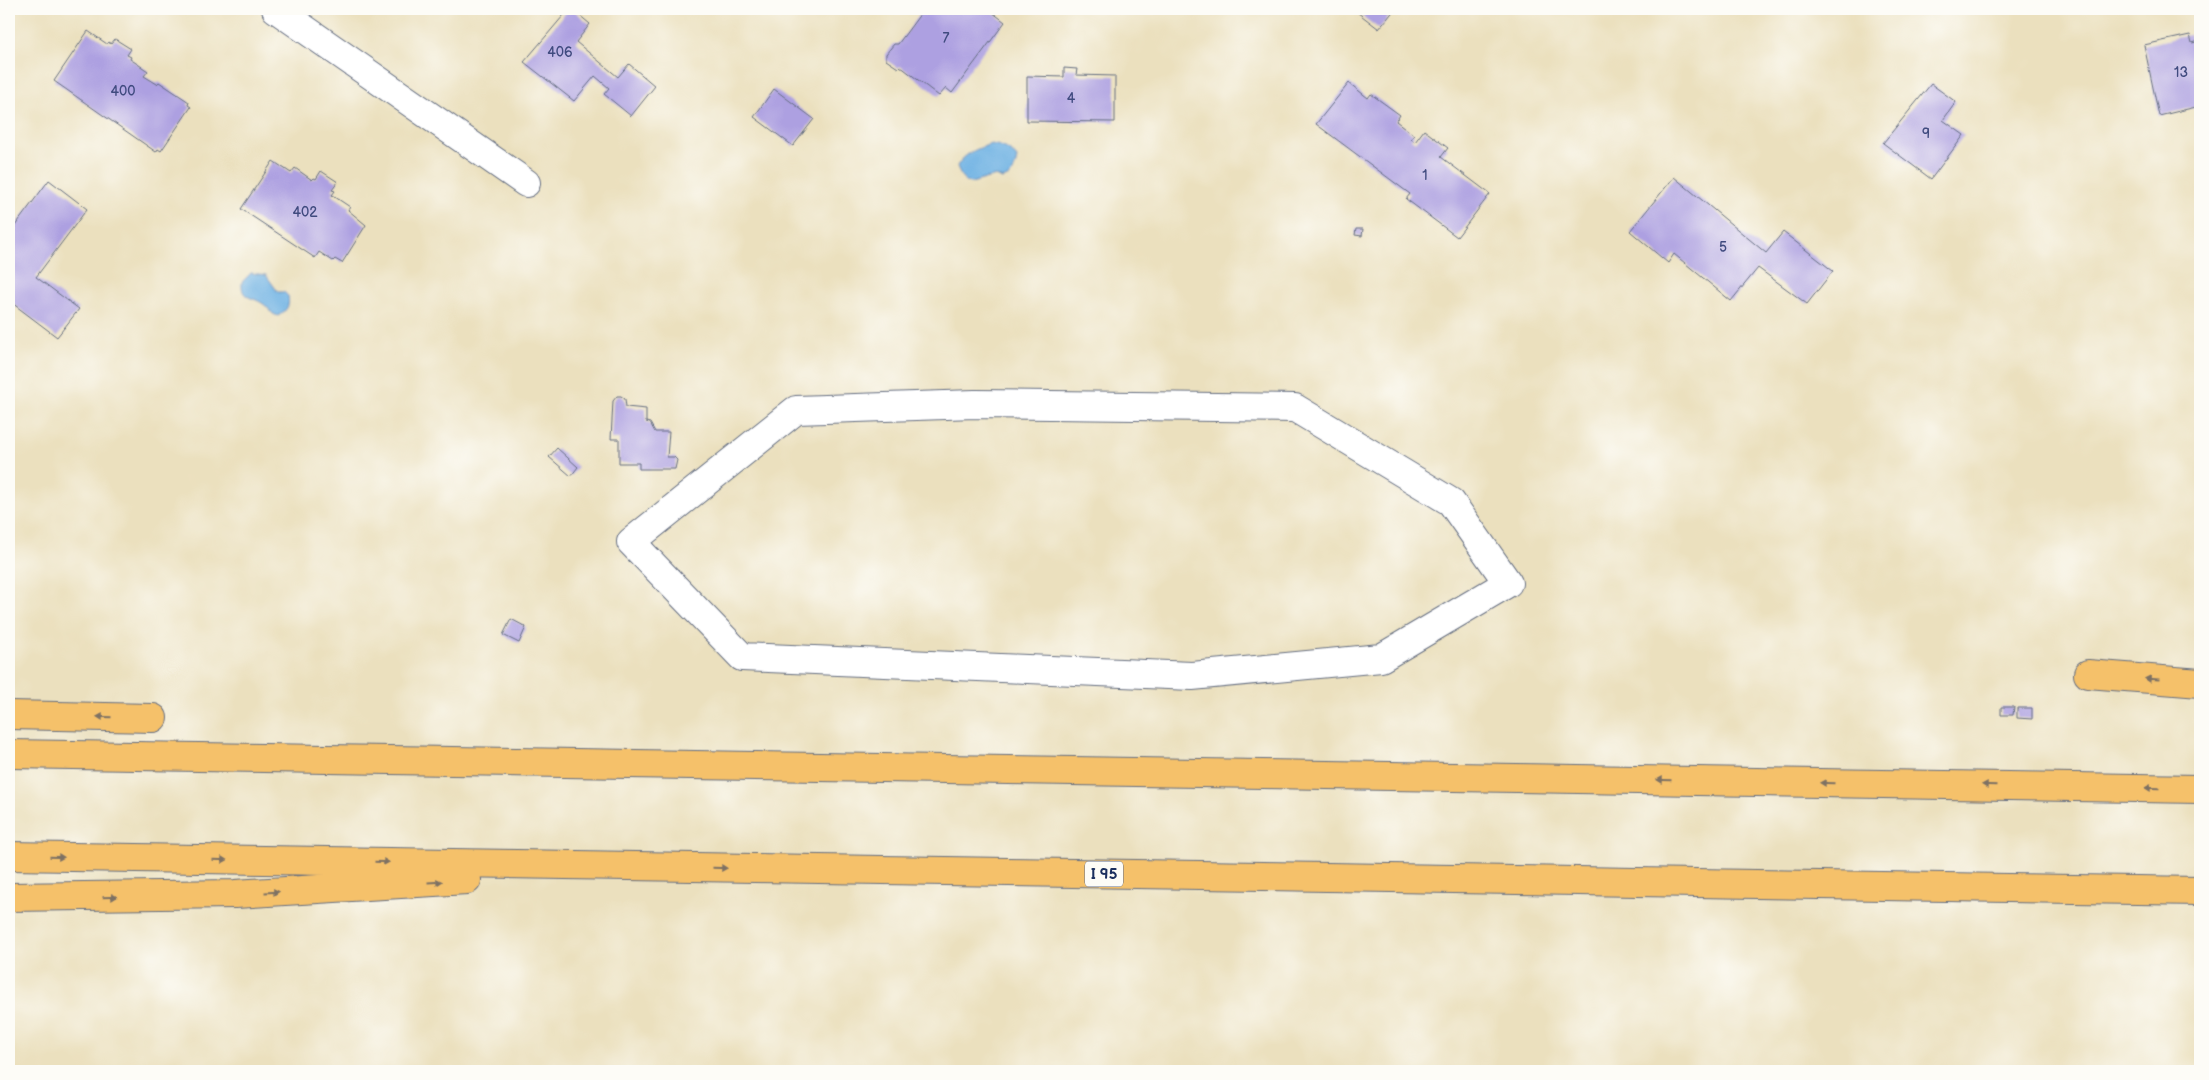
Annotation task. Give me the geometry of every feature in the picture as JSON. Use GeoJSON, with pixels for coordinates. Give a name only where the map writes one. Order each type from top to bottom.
{"type":"FeatureCollection","features":[{"type":"Feature","properties":{"kind":"highway"},"geometry":{"type":"LineString","coordinates":[[2088,674],[2200,683]]}},
{"type":"Feature","properties":{"kind":"highway"},"geometry":{"type":"LineString","coordinates":[[9,715],[153,718]]}},
{"type":"Feature","properties":{"kind":"highway"},"geometry":{"type":"LineString","coordinates":[[9,754],[2200,789]]}},
{"type":"Feature","properties":{"kind":"highway","name":"I 95"},"geometry":{"type":"LineString","coordinates":[[9,856],[2200,891]]}},
{"type":"Feature","properties":{"kind":"highway"},"geometry":{"type":"LineString","coordinates":[[9,897],[235,894],[680,867]]}},
{"type":"Feature","properties":{"kind":"lane"},"geometry":{"type":"LineString","coordinates":[[276,9],[526,183]]}},
{"type":"Feature","properties":{"kind":"lane"},"geometry":{"type":"LineString","coordinates":[[975,404],[1295,408],[1451,502],[1508,583],[1381,658],[1192,676],[742,657],[631,542],[796,410],[975,404]]}},
{"type":"Feature","properties":{"kind":"water"},"geometry":{"type":"Polygon","coordinates":[[[991,144],[1006,148],[1017,158],[1013,172],[1002,179],[996,176],[971,183],[965,182],[957,166],[960,161],[976,149],[991,144]]]}},
{"type":"Feature","properties":{"kind":"water"},"geometry":{"type":"Polygon","coordinates":[[[251,273],[266,275],[278,292],[284,292],[288,296],[289,302],[284,312],[278,316],[273,314],[264,305],[245,294],[242,282],[251,273]]]}},
{"type":"Feature","properties":{"kind":"building"},"geometry":{"type":"Polygon","coordinates":[[[569,9],[572,9],[590,24],[576,42],[618,77],[629,64],[655,86],[631,116],[604,94],[609,88],[595,76],[574,101],[524,62],[569,9]]]}},
{"type":"Feature","properties":{"kind":"building"},"geometry":{"type":"Polygon","coordinates":[[[924,9],[988,9],[1005,22],[952,93],[946,88],[939,96],[900,66],[898,68],[886,60],[886,54],[894,44],[898,44],[924,9]]]}},
{"type":"Feature","properties":{"kind":"building"},"geometry":{"type":"Polygon","coordinates":[[[1353,9],[1395,9],[1379,29],[1353,9]]]}},
{"type":"Feature","properties":{"kind":"building"},"geometry":{"type":"Polygon","coordinates":[[[88,31],[107,44],[108,42],[111,44],[115,39],[131,49],[127,55],[148,71],[144,76],[157,84],[159,82],[189,102],[188,105],[191,107],[161,151],[158,149],[156,152],[54,81],[88,31]]]}},
{"type":"Feature","properties":{"kind":"building"},"geometry":{"type":"Polygon","coordinates":[[[2190,35],[2192,43],[2200,41],[2200,106],[2159,116],[2144,45],[2190,35]]]}},
{"type":"Feature","properties":{"kind":"building"},"geometry":{"type":"Polygon","coordinates":[[[1064,68],[1077,69],[1076,75],[1115,76],[1115,122],[1027,121],[1027,76],[1064,77],[1064,68]]]}},
{"type":"Feature","properties":{"kind":"building"},"geometry":{"type":"Polygon","coordinates":[[[1349,83],[1368,98],[1371,94],[1400,115],[1396,121],[1414,135],[1411,139],[1415,142],[1424,130],[1448,148],[1441,157],[1490,194],[1457,237],[1406,199],[1410,194],[1316,124],[1349,83]]]}},
{"type":"Feature","properties":{"kind":"building"},"geometry":{"type":"Polygon","coordinates":[[[1931,84],[1956,102],[1943,120],[1964,135],[1931,179],[1883,143],[1931,84]]]}},
{"type":"Feature","properties":{"kind":"building"},"geometry":{"type":"Polygon","coordinates":[[[774,89],[814,119],[793,146],[754,117],[774,89]]]}},
{"type":"Feature","properties":{"kind":"building"},"geometry":{"type":"Polygon","coordinates":[[[273,161],[291,173],[295,168],[312,180],[316,179],[321,171],[338,182],[332,190],[335,191],[332,195],[350,207],[348,210],[366,225],[342,263],[335,259],[333,261],[319,252],[315,258],[241,209],[273,161]]]}},
{"type":"Feature","properties":{"kind":"building"},"geometry":{"type":"Polygon","coordinates":[[[1674,177],[1766,253],[1783,232],[1833,271],[1807,304],[1758,268],[1731,301],[1674,254],[1668,263],[1630,231],[1674,177]]]}},
{"type":"Feature","properties":{"kind":"building"},"geometry":{"type":"Polygon","coordinates":[[[49,180],[87,209],[36,277],[79,309],[57,337],[12,303],[9,307],[9,234],[49,180]]]}},
{"type":"Feature","properties":{"kind":"building"},"geometry":{"type":"Polygon","coordinates":[[[1356,229],[1363,229],[1362,236],[1355,235],[1356,229]]]}},
{"type":"Feature","properties":{"kind":"building"},"geometry":{"type":"Polygon","coordinates":[[[617,396],[625,399],[626,407],[646,409],[646,422],[650,423],[655,432],[669,432],[667,457],[674,457],[677,460],[675,469],[639,469],[639,463],[619,463],[619,439],[611,439],[613,401],[617,396]]]}},
{"type":"Feature","properties":{"kind":"building"},"geometry":{"type":"Polygon","coordinates":[[[557,448],[578,467],[571,476],[549,457],[557,448]]]}},
{"type":"Feature","properties":{"kind":"building"},"geometry":{"type":"Polygon","coordinates":[[[511,619],[526,627],[519,643],[503,635],[511,619]]]}},
{"type":"Feature","properties":{"kind":"building"},"geometry":{"type":"Polygon","coordinates":[[[2001,707],[2014,707],[2013,715],[2001,715],[2001,707]]]}},
{"type":"Feature","properties":{"kind":"building"},"geometry":{"type":"Polygon","coordinates":[[[2017,708],[2032,708],[2032,719],[2017,718],[2017,708]]]}}]}
